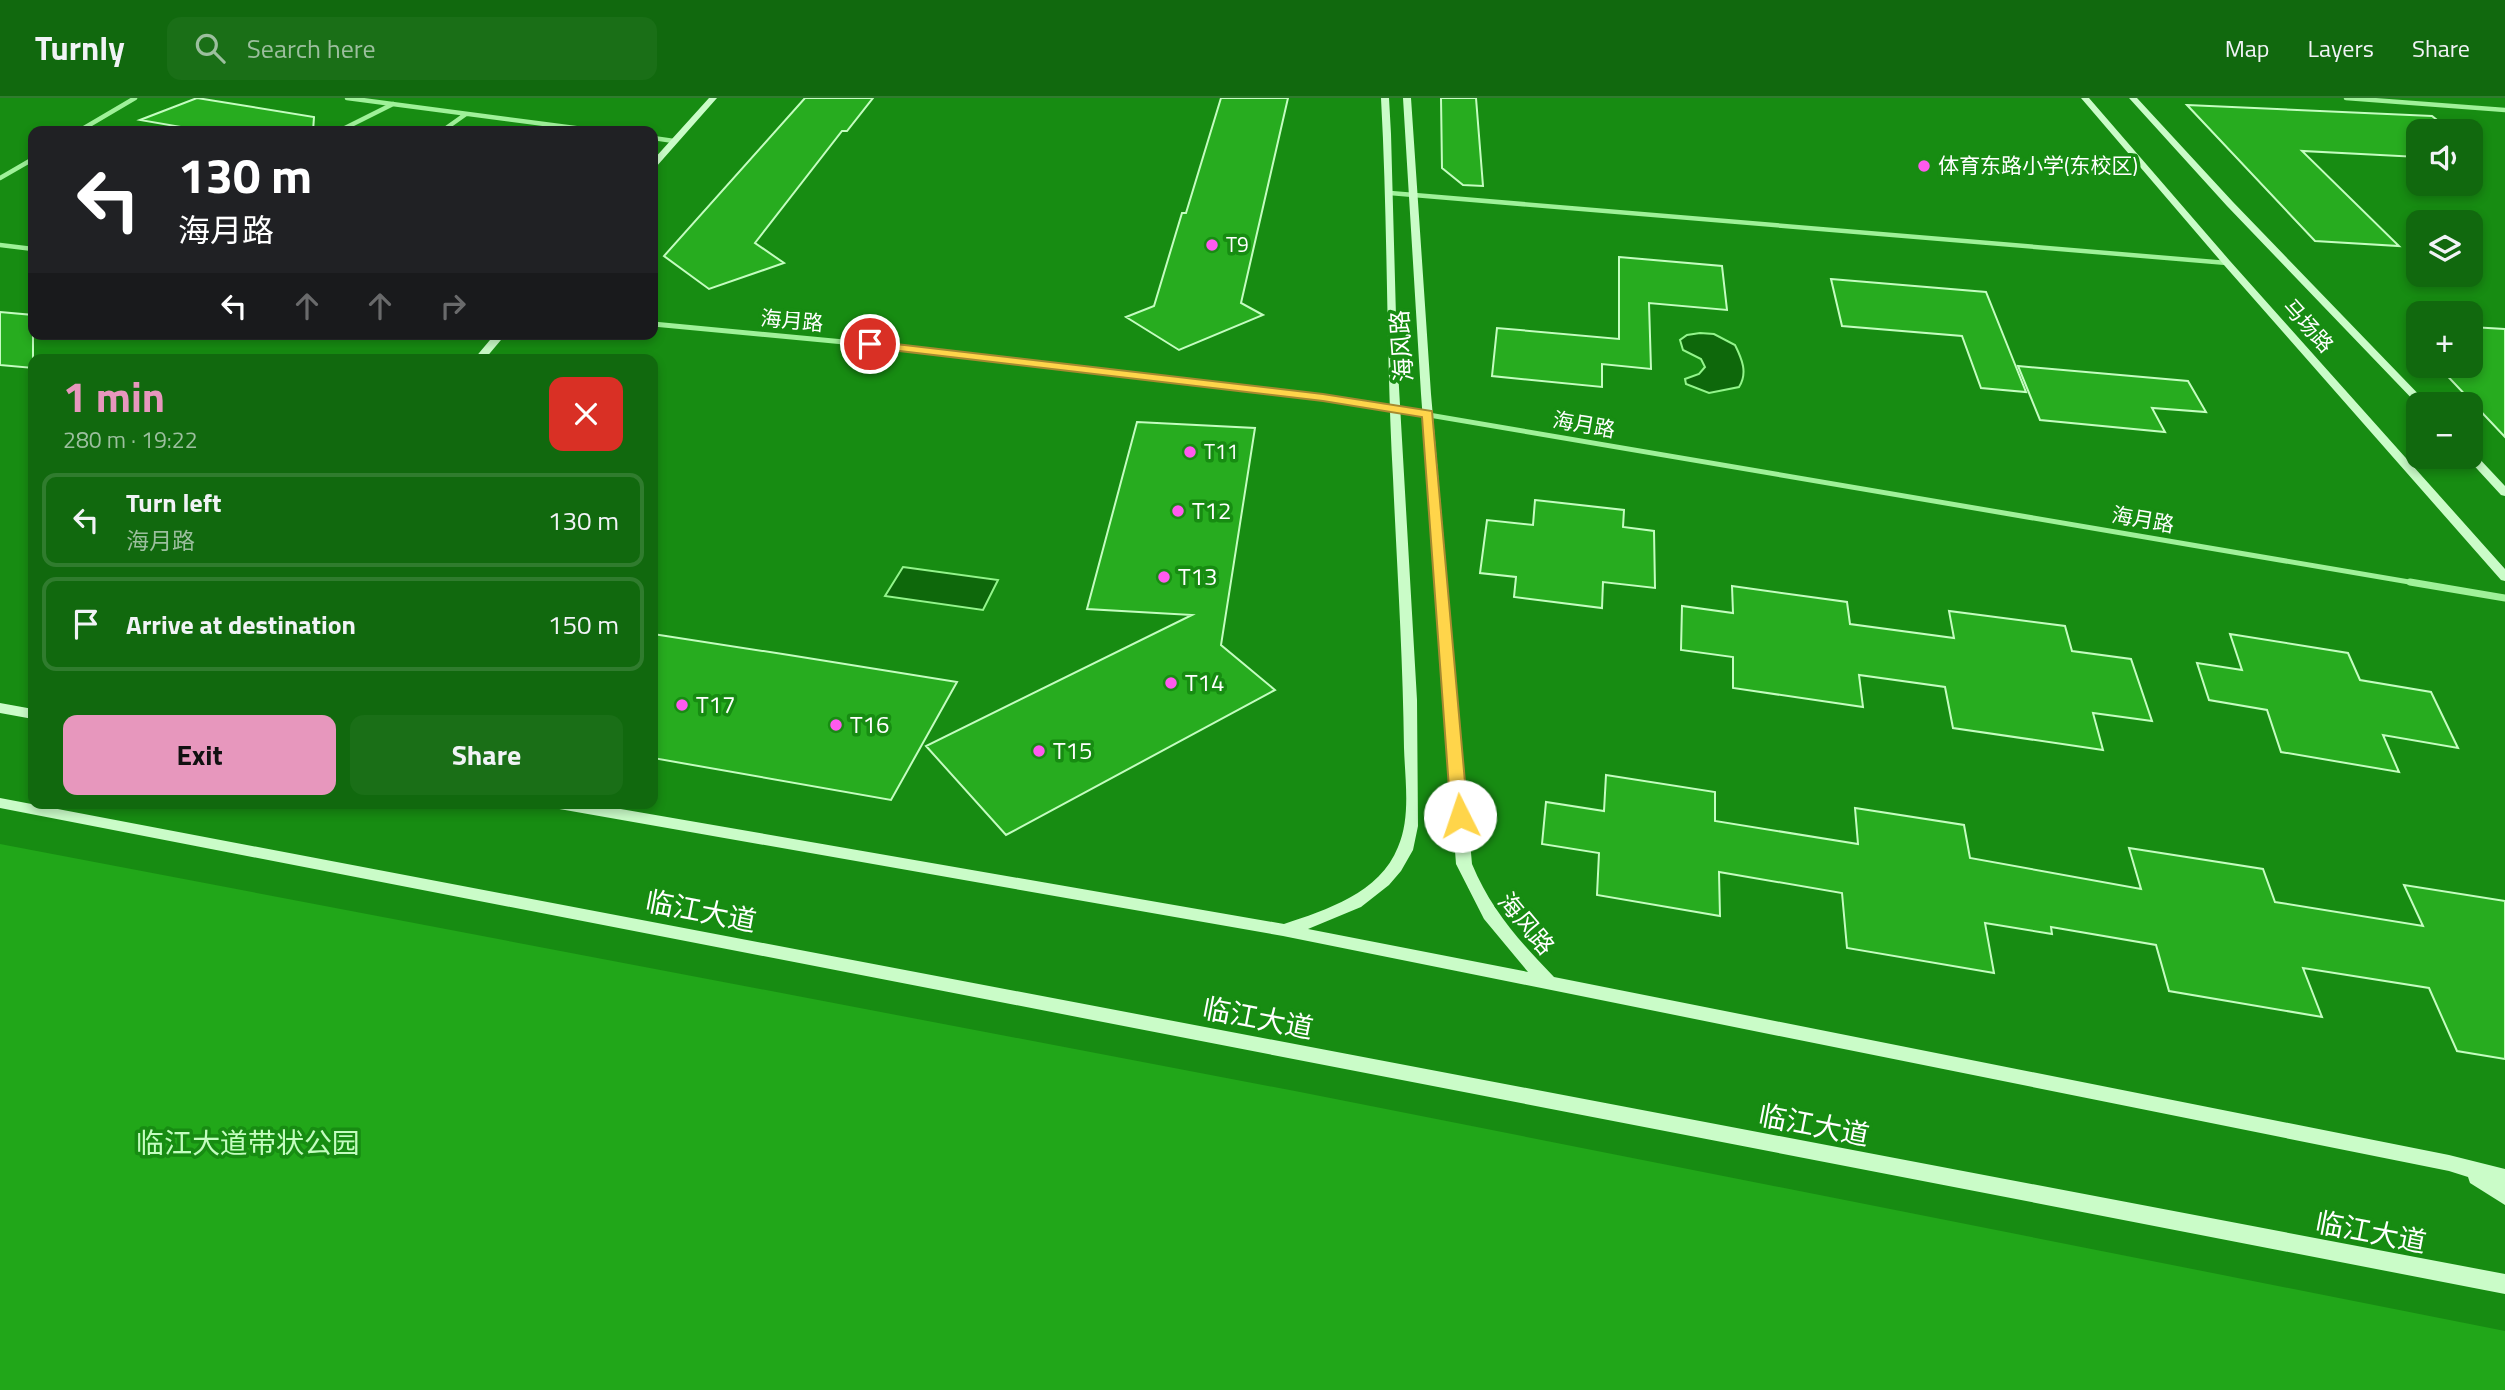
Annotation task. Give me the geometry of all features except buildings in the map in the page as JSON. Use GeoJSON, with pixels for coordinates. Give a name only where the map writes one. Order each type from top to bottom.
{"type":"FeatureCollection","features":[{"type":"Feature","properties":{"kind":"main road"},"geometry":{"type":"LineString","coordinates":[[658,159],[713,98]]}},
{"type":"Feature","properties":{"kind":"main road","name":"海风路"},"geometry":{"type":"LineString","coordinates":[[1283,930],[1334,914],[1367,897],[1394,871],[1407,846],[1412,807],[1410,684],[1395,409],[1385,98]]}},
{"type":"Feature","properties":{"kind":"main road","name":"海风路"},"geometry":{"type":"LineString","coordinates":[[1407,98],[1428,414],[1464,864],[1478,899],[1500,934],[1548,982]]}},
{"type":"Feature","properties":{"kind":"main road","name":"马场路"},"geometry":{"type":"LineString","coordinates":[[2085,98],[2505,577]]}},
{"type":"Feature","properties":{"kind":"main road","name":"马场路"},"geometry":{"type":"LineString","coordinates":[[2133,98],[2230,204],[2411,392]]}},
{"type":"Feature","properties":{"kind":"main road"},"geometry":{"type":"LineString","coordinates":[[483,354],[496,340]]}},
{"type":"Feature","properties":{"kind":"main road"},"geometry":{"type":"LineString","coordinates":[[2483,469],[2505,493]]}},
{"type":"Feature","properties":{"kind":"main road"},"geometry":{"type":"LineString","coordinates":[[0,708],[28,713]]}},
{"type":"Feature","properties":{"kind":"main road","name":"临江大道"},"geometry":{"type":"LineString","coordinates":[[0,803],[28,808]]}},
{"type":"Feature","properties":{"kind":"main road","name":"临江大道"},"geometry":{"type":"LineString","coordinates":[[31,809],[2501,1282]]}},
{"type":"Feature","properties":{"kind":"main road"},"geometry":{"type":"LineString","coordinates":[[587,809],[1283,930],[2449,1163],[2505,1178]]}},
{"type":"Feature","properties":{"kind":"main road"},"geometry":{"type":"LineString","coordinates":[[2449,1163],[2493,1185],[2505,1196]]}},
{"type":"Feature","properties":{"kind":"street"},"geometry":{"type":"LineString","coordinates":[[87,126],[135,98]]}},
{"type":"Feature","properties":{"kind":"street"},"geometry":{"type":"LineString","coordinates":[[347,98],[559,126]]}},
{"type":"Feature","properties":{"kind":"street"},"geometry":{"type":"LineString","coordinates":[[2346,98],[2505,110]]}},
{"type":"Feature","properties":{"kind":"street"},"geometry":{"type":"LineString","coordinates":[[349,126],[394,104]]}},
{"type":"Feature","properties":{"kind":"street"},"geometry":{"type":"LineString","coordinates":[[449,126],[466,114]]}},
{"type":"Feature","properties":{"kind":"street"},"geometry":{"type":"LineString","coordinates":[[658,139],[674,141]]}},
{"type":"Feature","properties":{"kind":"street"},"geometry":{"type":"LineString","coordinates":[[0,178],[28,162]]}},
{"type":"Feature","properties":{"kind":"street"},"geometry":{"type":"LineString","coordinates":[[1390,193],[2227,263]]}},
{"type":"Feature","properties":{"kind":"street"},"geometry":{"type":"LineString","coordinates":[[0,245],[28,248]]}},
{"type":"Feature","properties":{"kind":"street","name":"海月路"},"geometry":{"type":"LineString","coordinates":[[658,324],[911,348],[1323,397],[2505,598]]}},
{"type":"Feature","properties":{"kind":"green space","name":"临江大道带状公园"},"geometry":{"type":"Polygon","coordinates":[[[0,844],[1300,1092],[2505,1331],[2505,1390],[0,1390],[0,844]]]}},
{"type":"Feature","properties":{"kind":"shaded area"},"geometry":{"type":"Polygon","coordinates":[[[1714,334],[1735,345],[1744,371],[1739,387],[1709,393],[1686,384],[1685,379],[1699,374],[1705,367],[1701,359],[1683,350],[1680,340],[1687,335],[1714,334]]]}},
{"type":"Feature","properties":{"kind":"shaded area"},"geometry":{"type":"Polygon","coordinates":[[[903,567],[998,580],[983,610],[885,596],[903,567]]]}},
{"type":"Feature","properties":{"kind":"place","name":"体育东路小学(东校区)"},"geometry":{"type":"Point","coordinates":[1924,166]}},
{"type":"Feature","properties":{"kind":"place","name":"T9"},"geometry":{"type":"Point","coordinates":[1212,245]}},
{"type":"Feature","properties":{"kind":"place","name":"T11"},"geometry":{"type":"Point","coordinates":[1190,452]}},
{"type":"Feature","properties":{"kind":"place","name":"T12"},"geometry":{"type":"Point","coordinates":[1178,511]}},
{"type":"Feature","properties":{"kind":"place","name":"T13"},"geometry":{"type":"Point","coordinates":[1164,577]}},
{"type":"Feature","properties":{"kind":"place","name":"T14"},"geometry":{"type":"Point","coordinates":[1171,683]}},
{"type":"Feature","properties":{"kind":"place","name":"T17"},"geometry":{"type":"Point","coordinates":[682,705]}},
{"type":"Feature","properties":{"kind":"place","name":"T16"},"geometry":{"type":"Point","coordinates":[836,725]}},
{"type":"Feature","properties":{"kind":"place","name":"T15"},"geometry":{"type":"Point","coordinates":[1039,751]}},
{"type":"Feature","properties":{"kind":"route"},"geometry":{"type":"LineString","coordinates":[[870,344],[1323,397],[1428,414],[1460,816]]}}]}
